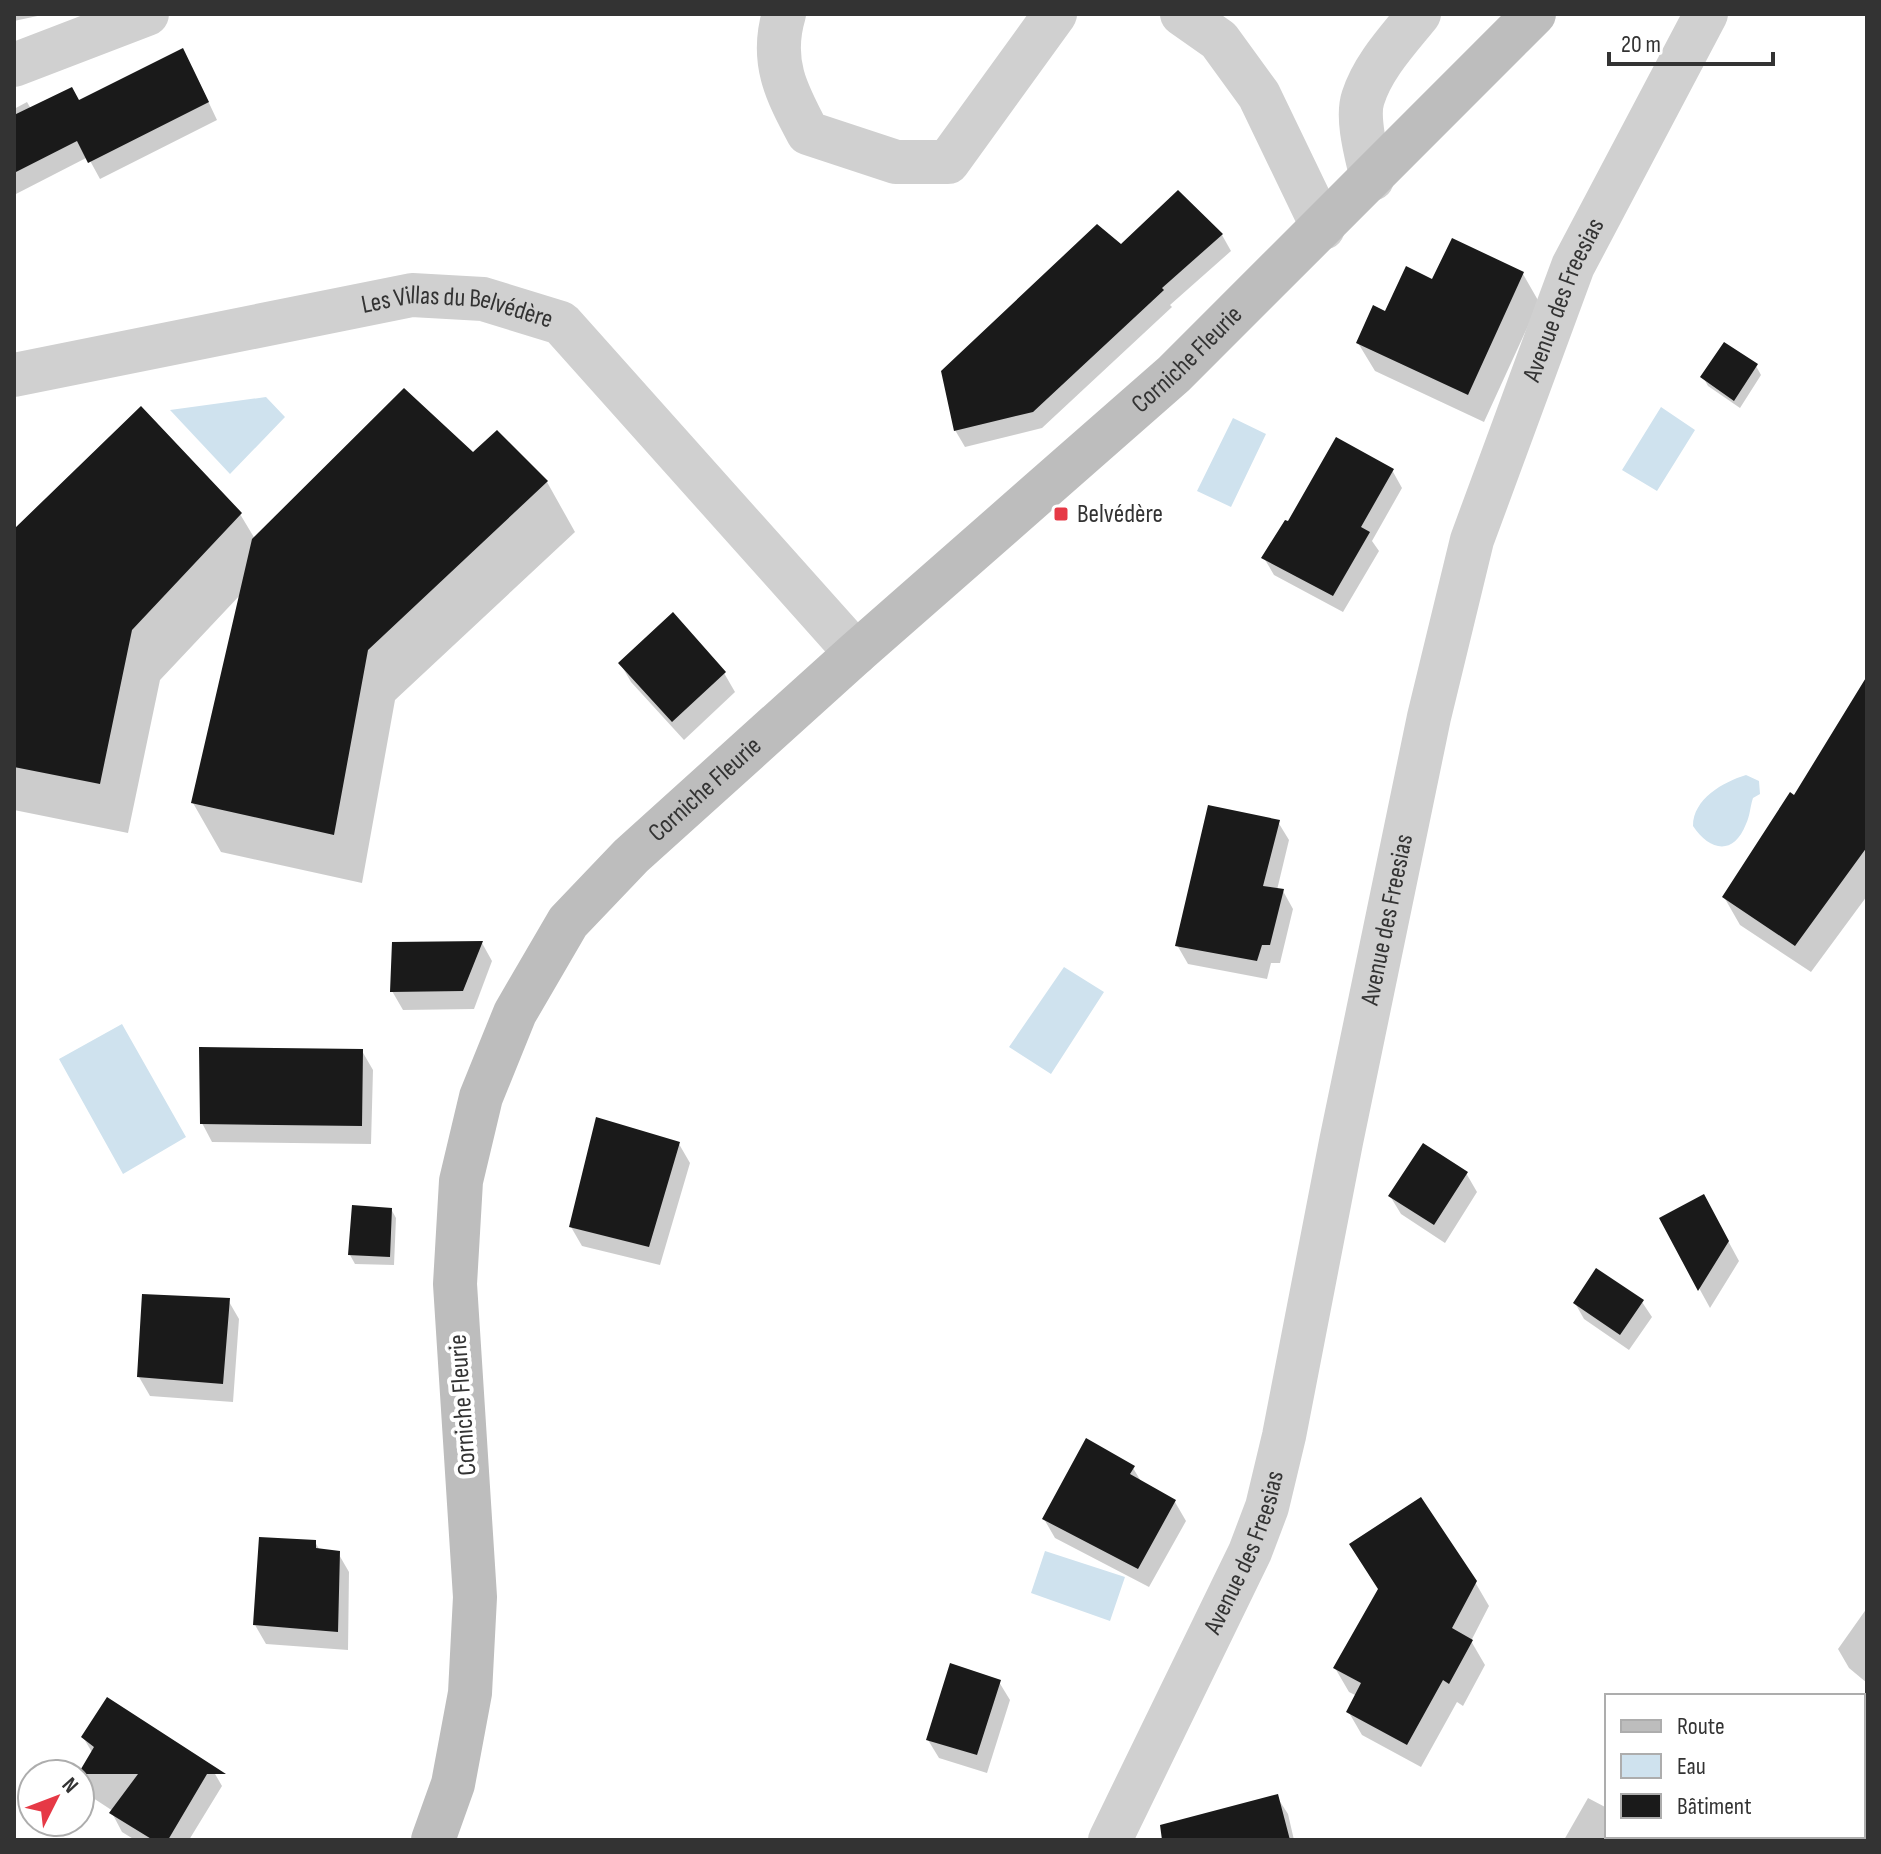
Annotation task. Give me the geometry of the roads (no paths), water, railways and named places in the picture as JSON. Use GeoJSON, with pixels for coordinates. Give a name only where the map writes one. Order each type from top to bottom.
{"type":"FeatureCollection","features":[{"type":"Feature","properties":{"kind":"main road","name":"Corniche Fleurie"},"geometry":{"type":"LineString","coordinates":[[433,1840],[453,1784],[470,1693],[475,1597],[455,1284],[461,1181],[481,1097],[515,1013],[568,922],[631,856],[856,653],[1174,374],[1534,14]]}},
{"type":"Feature","properties":{"kind":"street"},"geometry":{"type":"LineString","coordinates":[[14,65],[147,14]]}},
{"type":"Feature","properties":{"kind":"street"},"geometry":{"type":"LineString","coordinates":[[784,14],[777,37],[785,88],[808,133],[896,162],[948,162],[1055,14]]}},
{"type":"Feature","properties":{"kind":"street"},"geometry":{"type":"LineString","coordinates":[[1182,14],[1219,40],[1259,95],[1323,228]]}},
{"type":"Feature","properties":{"kind":"street"},"geometry":{"type":"LineString","coordinates":[[1372,179],[1363,135],[1362,99],[1383,59],[1419,14]]}},
{"type":"Feature","properties":{"kind":"street","name":"Avenue des Freesias"},"geometry":{"type":"LineString","coordinates":[[1110,1840],[1250,1552],[1267,1507],[1429,717],[1472,540],[1573,266],[1706,14]]}},
{"type":"Feature","properties":{"kind":"street","name":"Les Villas du Belvédère"},"geometry":{"type":"LineString","coordinates":[[14,375],[412,295],[483,299],[561,323],[856,653]]}},
{"type":"Feature","properties":{"kind":"water"},"geometry":{"type":"Polygon","coordinates":[[[266,397],[285,417],[230,474],[170,410],[266,397]]]}},
{"type":"Feature","properties":{"kind":"water"},"geometry":{"type":"Polygon","coordinates":[[[1661,407],[1695,430],[1657,491],[1622,470],[1661,407]]]}},
{"type":"Feature","properties":{"kind":"water"},"geometry":{"type":"Polygon","coordinates":[[[1233,418],[1266,434],[1231,507],[1197,491],[1233,418]]]}},
{"type":"Feature","properties":{"kind":"water"},"geometry":{"type":"Polygon","coordinates":[[[1746,775],[1759,781],[1760,794],[1753,798],[1741,835],[1728,845],[1713,845],[1693,826],[1694,816],[1711,793],[1746,775]]]}},
{"type":"Feature","properties":{"kind":"water"},"geometry":{"type":"Polygon","coordinates":[[[1064,967],[1104,992],[1051,1074],[1009,1047],[1064,967]]]}},
{"type":"Feature","properties":{"kind":"water"},"geometry":{"type":"Polygon","coordinates":[[[122,1024],[186,1137],[123,1174],[59,1059],[122,1024]]]}},
{"type":"Feature","properties":{"kind":"water"},"geometry":{"type":"Polygon","coordinates":[[[1045,1551],[1125,1577],[1110,1621],[1031,1593],[1045,1551]]]}},
{"type":"Feature","properties":{"kind":"place","name":"Belvédère"},"geometry":{"type":"Point","coordinates":[1061,514]}}]}
